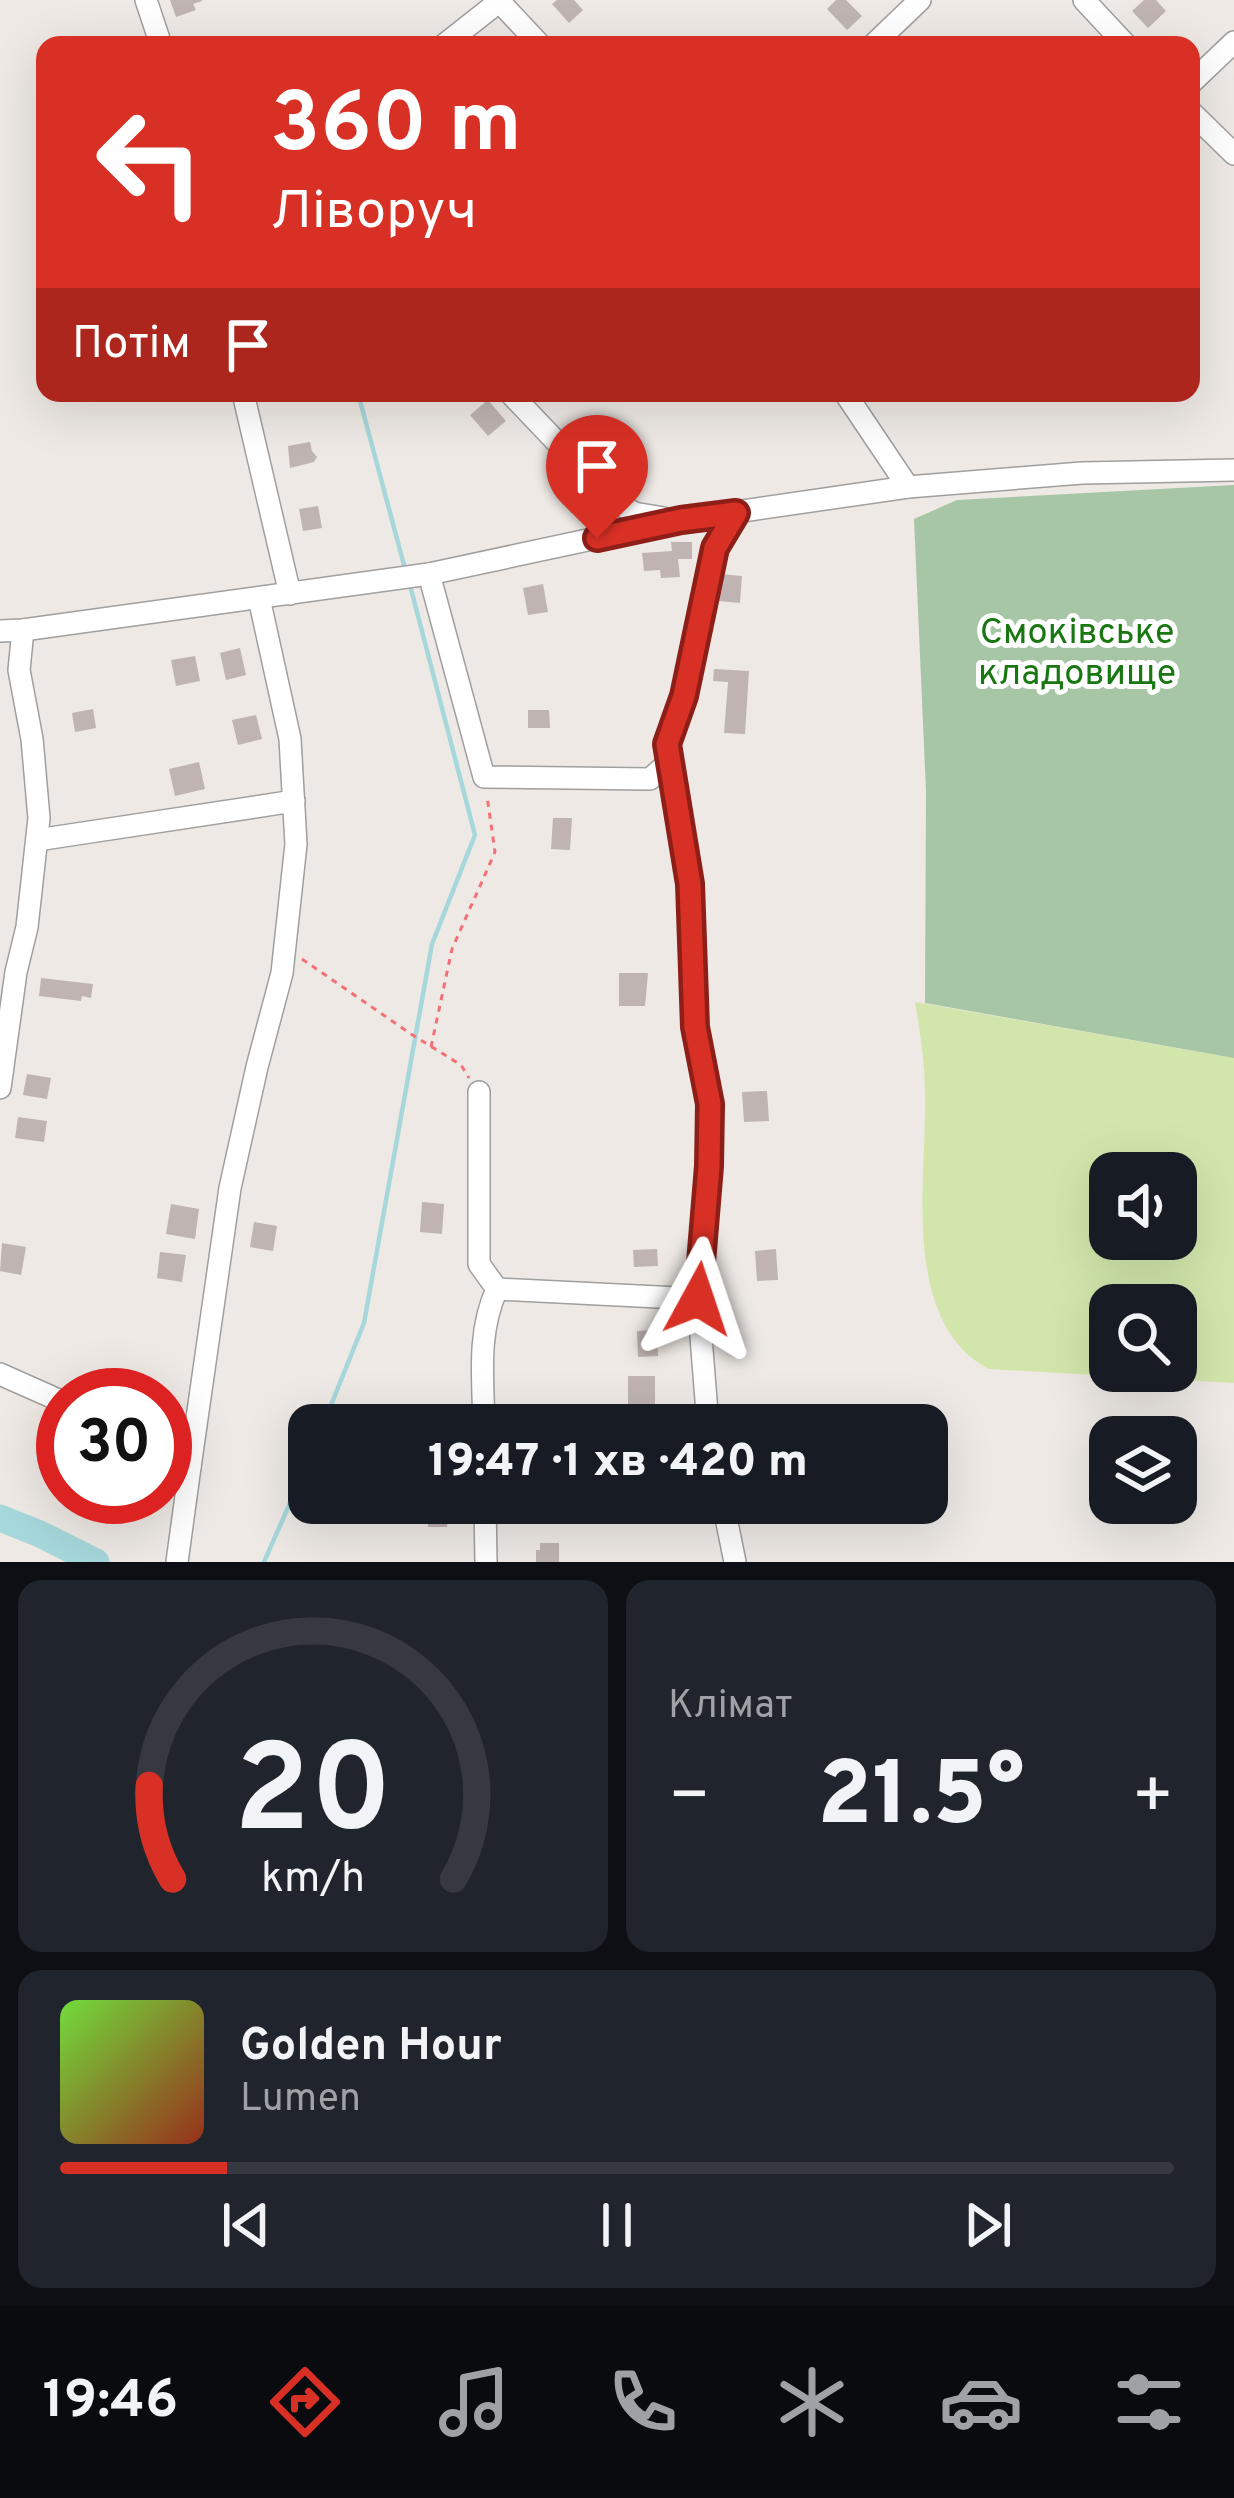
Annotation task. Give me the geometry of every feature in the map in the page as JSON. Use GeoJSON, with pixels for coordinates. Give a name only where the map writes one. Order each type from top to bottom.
{"type":"FeatureCollection","features":[{"type":"Feature","properties":{"kind":"street"},"geometry":{"type":"LineString","coordinates":[[146,0],[158,36]]}},
{"type":"Feature","properties":{"kind":"street"},"geometry":{"type":"LineString","coordinates":[[455,36],[500,0],[532,36]]}},
{"type":"Feature","properties":{"kind":"street"},"geometry":{"type":"LineString","coordinates":[[882,36],[920,0]]}},
{"type":"Feature","properties":{"kind":"street"},"geometry":{"type":"LineString","coordinates":[[1084,0],[1118,36]]}},
{"type":"Feature","properties":{"kind":"street"},"geometry":{"type":"LineString","coordinates":[[1200,74],[1234,42]]}},
{"type":"Feature","properties":{"kind":"street"},"geometry":{"type":"LineString","coordinates":[[1200,121],[1234,154]]}},
{"type":"Feature","properties":{"kind":"street"},"geometry":{"type":"LineString","coordinates":[[245,402],[290,594]]}},
{"type":"Feature","properties":{"kind":"street"},"geometry":{"type":"LineString","coordinates":[[519,402],[610,498],[634,513],[681,520]]}},
{"type":"Feature","properties":{"kind":"street"},"geometry":{"type":"LineString","coordinates":[[851,402],[908,487]]}},
{"type":"Feature","properties":{"kind":"street"},"geometry":{"type":"LineString","coordinates":[[0,1088],[8,975],[27,927],[39,818],[32,739],[12,630],[429,574],[681,520],[908,487],[1082,473],[1234,470]]}},
{"type":"Feature","properties":{"kind":"street"},"geometry":{"type":"LineString","coordinates":[[706,1404],[698,1299],[710,1104],[695,1027],[690,884],[667,744],[684,696],[715,548],[736,513]]}},
{"type":"Feature","properties":{"kind":"street"},"geometry":{"type":"LineString","coordinates":[[429,574],[484,777],[650,779],[670,761]]}},
{"type":"Feature","properties":{"kind":"street"},"geometry":{"type":"LineString","coordinates":[[192,1453],[230,1188],[282,973],[296,844],[290,739],[259,598]]}},
{"type":"Feature","properties":{"kind":"street"},"geometry":{"type":"LineString","coordinates":[[37,840],[294,801]]}},
{"type":"Feature","properties":{"kind":"street"},"geometry":{"type":"LineString","coordinates":[[479,1092],[479,1264],[497,1289]]}},
{"type":"Feature","properties":{"kind":"street"},"geometry":{"type":"LineString","coordinates":[[497,1289],[698,1299]]}},
{"type":"Feature","properties":{"kind":"street"},"geometry":{"type":"LineString","coordinates":[[484,1404],[482,1338],[497,1289]]}},
{"type":"Feature","properties":{"kind":"street"},"geometry":{"type":"LineString","coordinates":[[0,1374],[36,1390]]}},
{"type":"Feature","properties":{"kind":"street"},"geometry":{"type":"LineString","coordinates":[[177,1562],[182,1524]]}},
{"type":"Feature","properties":{"kind":"street"},"geometry":{"type":"LineString","coordinates":[[485,1524],[486,1562]]}},
{"type":"Feature","properties":{"kind":"street"},"geometry":{"type":"LineString","coordinates":[[727,1524],[735,1562]]}},
{"type":"Feature","properties":{"kind":"path"},"geometry":{"type":"LineString","coordinates":[[431,1047],[452,949],[495,852],[484,777]]}},
{"type":"Feature","properties":{"kind":"path"},"geometry":{"type":"LineString","coordinates":[[286,948],[461,1065],[479,1092]]}},
{"type":"Feature","properties":{"kind":"green space","name":"Смоківське кладовище"},"geometry":{"type":"Polygon","coordinates":[[[1234,485],[1234,1058],[925,1003],[926,791],[914,519],[957,500],[1234,485]]]}},
{"type":"Feature","properties":{"kind":"green space"},"geometry":{"type":"Polygon","coordinates":[[[915,1002],[1234,1058],[1234,1383],[1197,1381],[1197,1284],[1089,1284],[1089,1375],[988,1369],[966,1353],[947,1328],[926,1265],[922,1048],[915,1002]]]}},
{"type":"Feature","properties":{"kind":"building"},"geometry":{"type":"Polygon","coordinates":[[[170,0],[202,1],[193,4],[196,10],[176,17],[170,0]]]}},
{"type":"Feature","properties":{"kind":"building"},"geometry":{"type":"Polygon","coordinates":[[[574,0],[583,10],[569,23],[552,4],[574,0]]]}},
{"type":"Feature","properties":{"kind":"building"},"geometry":{"type":"Polygon","coordinates":[[[836,0],[846,0],[862,16],[847,30],[827,9],[836,0]]]}},
{"type":"Feature","properties":{"kind":"building"},"geometry":{"type":"Polygon","coordinates":[[[1144,0],[1156,0],[1166,11],[1148,28],[1132,11],[1144,0]]]}},
{"type":"Feature","properties":{"kind":"building"},"geometry":{"type":"Polygon","coordinates":[[[490,402],[506,421],[488,436],[470,415],[490,402]]]}},
{"type":"Feature","properties":{"kind":"building"},"geometry":{"type":"Polygon","coordinates":[[[604,422],[624,442],[606,460],[586,440],[604,422]]]}},
{"type":"Feature","properties":{"kind":"building"},"geometry":{"type":"Polygon","coordinates":[[[310,442],[317,457],[314,462],[290,468],[288,446],[310,442]]]}},
{"type":"Feature","properties":{"kind":"building"},"geometry":{"type":"Polygon","coordinates":[[[318,506],[322,528],[303,531],[299,509],[318,506]]]}},
{"type":"Feature","properties":{"kind":"building"},"geometry":{"type":"Polygon","coordinates":[[[671,542],[692,542],[692,559],[678,559],[680,577],[661,578],[660,570],[644,571],[642,553],[672,551],[671,542]]]}},
{"type":"Feature","properties":{"kind":"building"},"geometry":{"type":"Polygon","coordinates":[[[720,574],[742,576],[740,603],[718,601],[720,574]]]}},
{"type":"Feature","properties":{"kind":"building"},"geometry":{"type":"Polygon","coordinates":[[[543,584],[548,612],[528,615],[523,588],[543,584]]]}},
{"type":"Feature","properties":{"kind":"building"},"geometry":{"type":"Polygon","coordinates":[[[240,648],[246,675],[226,680],[220,653],[240,648]]]}},
{"type":"Feature","properties":{"kind":"building"},"geometry":{"type":"Polygon","coordinates":[[[195,656],[200,681],[176,686],[171,660],[195,656]]]}},
{"type":"Feature","properties":{"kind":"building"},"geometry":{"type":"Polygon","coordinates":[[[714,669],[749,671],[745,734],[724,733],[728,682],[713,681],[714,669]]]}},
{"type":"Feature","properties":{"kind":"building"},"geometry":{"type":"Polygon","coordinates":[[[93,709],[96,728],[75,732],[72,713],[93,709]]]}},
{"type":"Feature","properties":{"kind":"building"},"geometry":{"type":"Polygon","coordinates":[[[528,710],[549,710],[550,728],[528,728],[528,710]]]}},
{"type":"Feature","properties":{"kind":"building"},"geometry":{"type":"Polygon","coordinates":[[[256,715],[262,739],[238,745],[232,720],[256,715]]]}},
{"type":"Feature","properties":{"kind":"building"},"geometry":{"type":"Polygon","coordinates":[[[199,762],[205,789],[175,796],[169,769],[199,762]]]}},
{"type":"Feature","properties":{"kind":"building"},"geometry":{"type":"Polygon","coordinates":[[[553,818],[572,818],[570,850],[551,849],[553,818]]]}},
{"type":"Feature","properties":{"kind":"building"},"geometry":{"type":"Polygon","coordinates":[[[619,973],[648,973],[645,1006],[619,1006],[619,973]]]}},
{"type":"Feature","properties":{"kind":"building"},"geometry":{"type":"Polygon","coordinates":[[[41,978],[93,984],[91,998],[39,996],[41,978]]]}},
{"type":"Feature","properties":{"kind":"building"},"geometry":{"type":"Polygon","coordinates":[[[27,1074],[51,1078],[47,1099],[23,1095],[27,1074]]]}},
{"type":"Feature","properties":{"kind":"building"},"geometry":{"type":"Polygon","coordinates":[[[767,1091],[769,1121],[744,1122],[742,1092],[767,1091]]]}},
{"type":"Feature","properties":{"kind":"building"},"geometry":{"type":"Polygon","coordinates":[[[18,1117],[47,1121],[44,1142],[15,1138],[18,1117]]]}},
{"type":"Feature","properties":{"kind":"building"},"geometry":{"type":"Polygon","coordinates":[[[422,1202],[444,1204],[442,1234],[420,1232],[422,1202]]]}},
{"type":"Feature","properties":{"kind":"building"},"geometry":{"type":"Polygon","coordinates":[[[171,1204],[199,1209],[195,1239],[166,1234],[171,1204]]]}},
{"type":"Feature","properties":{"kind":"building"},"geometry":{"type":"Polygon","coordinates":[[[254,1222],[277,1226],[273,1251],[250,1247],[254,1222]]]}},
{"type":"Feature","properties":{"kind":"building"},"geometry":{"type":"Polygon","coordinates":[[[2,1243],[26,1247],[21,1275],[0,1271],[2,1243]]]}},
{"type":"Feature","properties":{"kind":"building"},"geometry":{"type":"Polygon","coordinates":[[[657,1249],[658,1266],[634,1267],[633,1250],[657,1249]]]}},
{"type":"Feature","properties":{"kind":"building"},"geometry":{"type":"Polygon","coordinates":[[[776,1249],[778,1280],[757,1281],[755,1251],[776,1249]]]}},
{"type":"Feature","properties":{"kind":"building"},"geometry":{"type":"Polygon","coordinates":[[[160,1252],[186,1255],[182,1282],[157,1278],[160,1252]]]}},
{"type":"Feature","properties":{"kind":"building"},"geometry":{"type":"Polygon","coordinates":[[[657,1330],[658,1356],[638,1357],[637,1331],[657,1330]]]}},
{"type":"Feature","properties":{"kind":"building"},"geometry":{"type":"Polygon","coordinates":[[[628,1376],[655,1376],[655,1404],[628,1404],[628,1376]]]}},
{"type":"Feature","properties":{"kind":"building"},"geometry":{"type":"Polygon","coordinates":[[[540,1543],[559,1543],[559,1562],[536,1562],[540,1543]]]}},
{"type":"Feature","properties":{"kind":"waterway"},"geometry":{"type":"LineString","coordinates":[[360,402],[404,565]]}},
{"type":"Feature","properties":{"kind":"waterway"},"geometry":{"type":"LineString","coordinates":[[331,1404],[364,1323],[432,944],[475,835],[411,589]]}},
{"type":"Feature","properties":{"kind":"waterway"},"geometry":{"type":"LineString","coordinates":[[264,1562],[288,1508]]}},
{"type":"Feature","properties":{"kind":"waterway"},"geometry":{"type":"LineString","coordinates":[[0,1518],[96,1562]]}},
{"type":"Feature","properties":{"kind":"route"},"geometry":{"type":"LineString","coordinates":[[597,538],[736,513],[715,548],[684,696],[667,744],[690,884],[695,1027],[710,1104],[698,1299]]}}]}
